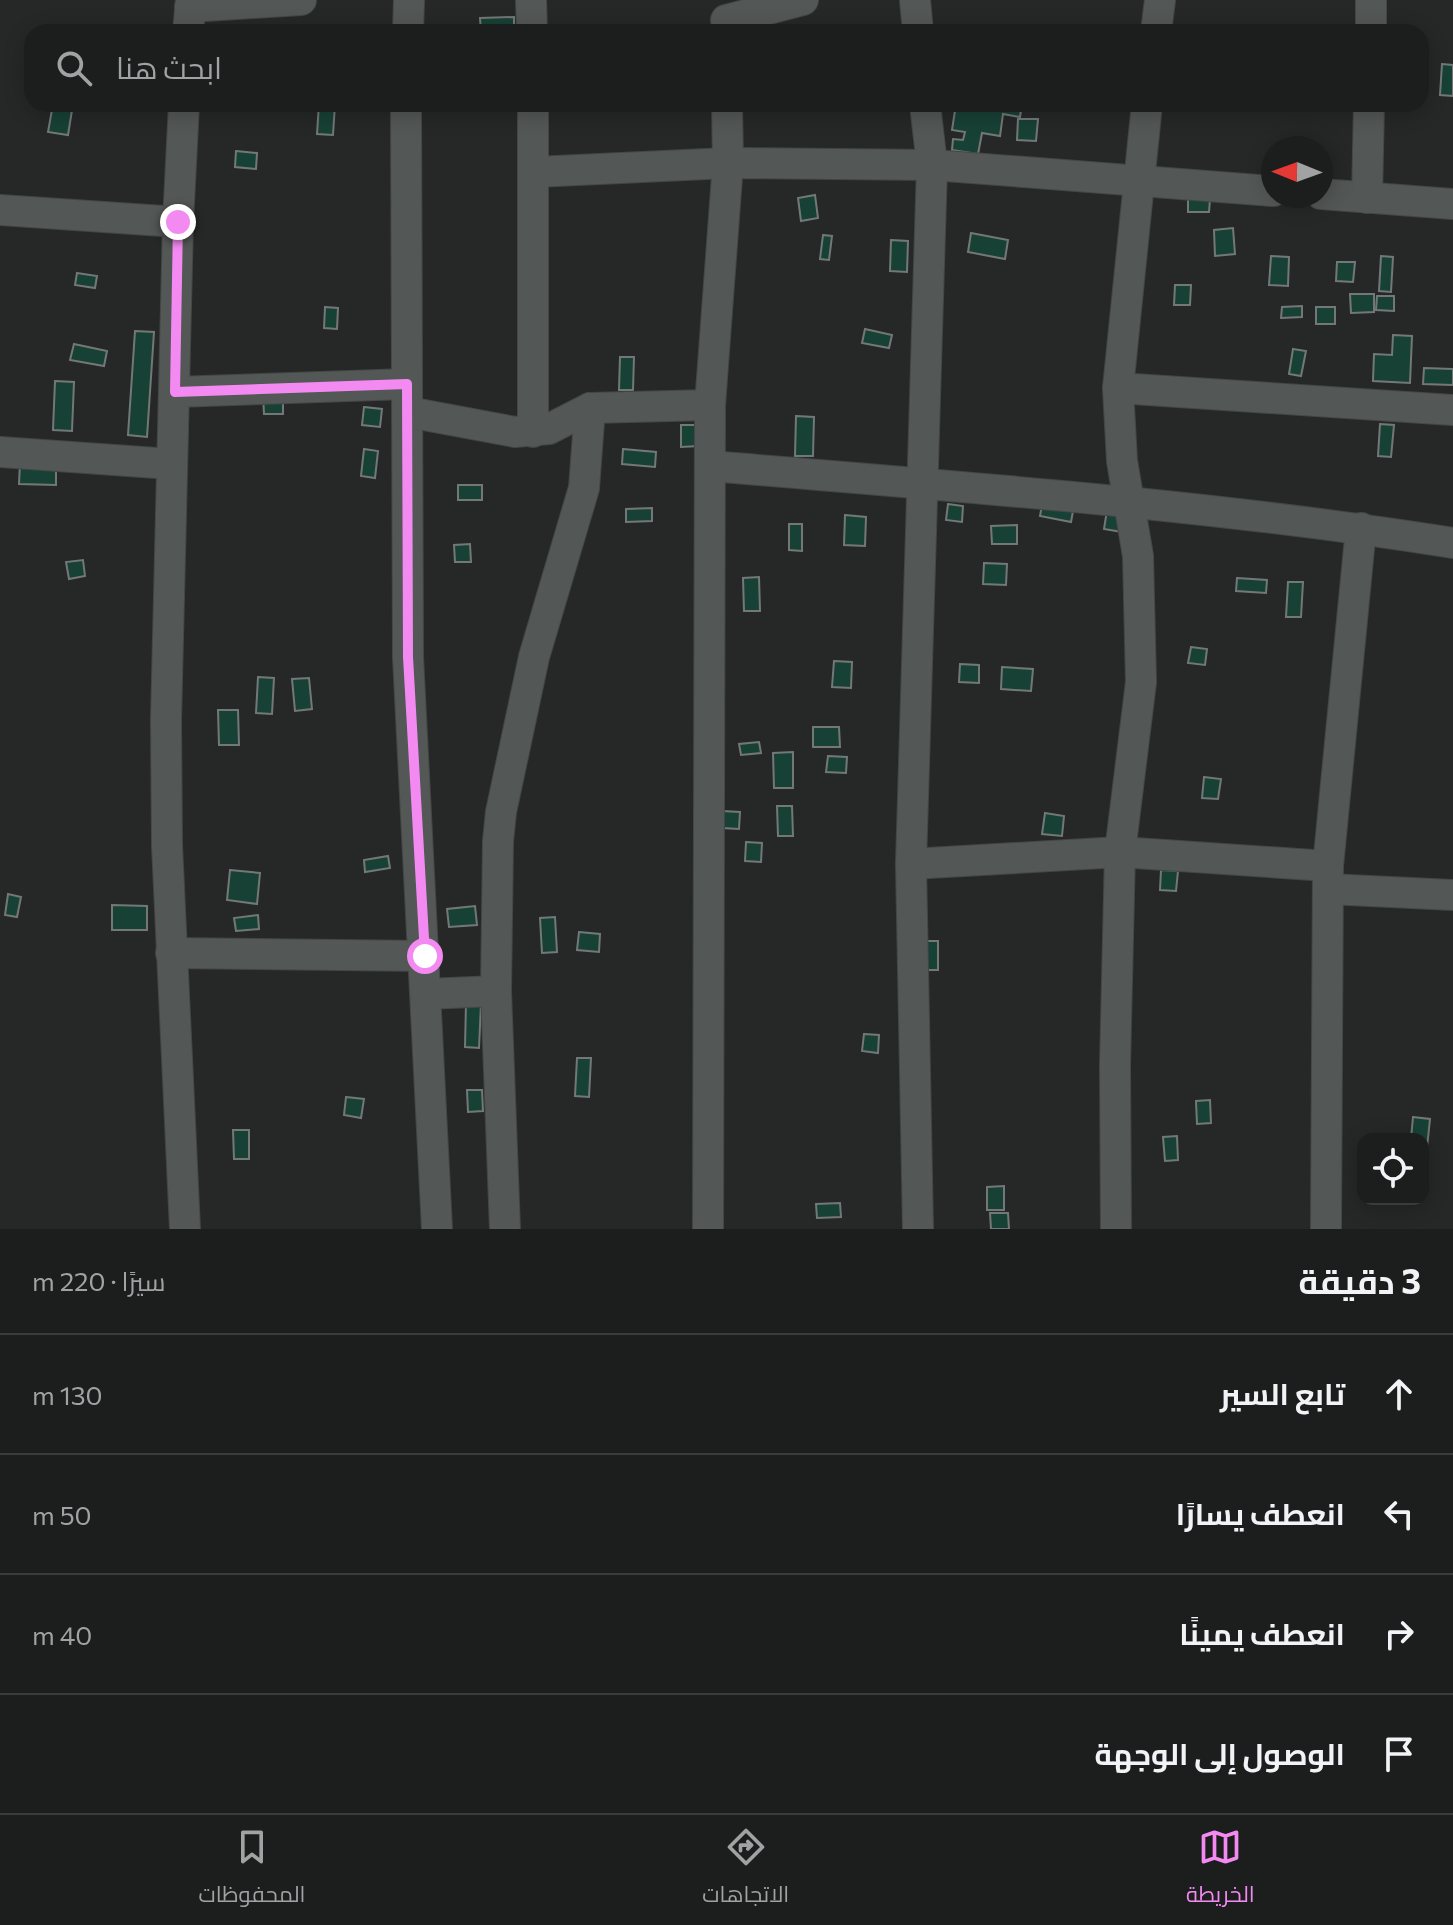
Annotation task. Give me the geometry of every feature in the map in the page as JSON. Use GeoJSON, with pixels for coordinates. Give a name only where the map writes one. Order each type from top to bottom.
{"type":"FeatureCollection","features":[{"type":"Feature","properties":{"kind":"street"},"geometry":{"type":"LineString","coordinates":[[190,13],[301,0]]}},
{"type":"Feature","properties":{"kind":"street"},"geometry":{"type":"LineString","coordinates":[[408,24],[409,0]]}},
{"type":"Feature","properties":{"kind":"street"},"geometry":{"type":"LineString","coordinates":[[531,0],[532,24]]}},
{"type":"Feature","properties":{"kind":"street"},"geometry":{"type":"LineString","coordinates":[[726,17],[803,0]]}},
{"type":"Feature","properties":{"kind":"street"},"geometry":{"type":"LineString","coordinates":[[915,0],[917,24]]}},
{"type":"Feature","properties":{"kind":"street"},"geometry":{"type":"LineString","coordinates":[[1157,24],[1160,0]]}},
{"type":"Feature","properties":{"kind":"street"},"geometry":{"type":"LineString","coordinates":[[1371,0],[1371,24]]}},
{"type":"Feature","properties":{"kind":"street"},"geometry":{"type":"LineString","coordinates":[[184,112],[171,464],[166,721],[171,953],[185,1229]]}},
{"type":"Feature","properties":{"kind":"street"},"geometry":{"type":"LineString","coordinates":[[406,112],[408,657],[437,1229]]}},
{"type":"Feature","properties":{"kind":"street"},"geometry":{"type":"LineString","coordinates":[[533,112],[533,432]]}},
{"type":"Feature","properties":{"kind":"street"},"geometry":{"type":"LineString","coordinates":[[708,1229],[710,405],[728,163],[727,112]]}},
{"type":"Feature","properties":{"kind":"street"},"geometry":{"type":"LineString","coordinates":[[918,1229],[911,864],[932,165],[926,112]]}},
{"type":"Feature","properties":{"kind":"street"},"geometry":{"type":"LineString","coordinates":[[1116,1229],[1115,1066],[1120,852],[1141,682],[1138,556],[1120,437],[1118,388],[1146,112]]}},
{"type":"Feature","properties":{"kind":"street"},"geometry":{"type":"LineString","coordinates":[[1367,198],[1369,112]]}},
{"type":"Feature","properties":{"kind":"street"},"geometry":{"type":"LineString","coordinates":[[535,172],[728,163],[932,165],[1261,190]]}},
{"type":"Feature","properties":{"kind":"street"},"geometry":{"type":"LineString","coordinates":[[1333,195],[1453,204]]}},
{"type":"Feature","properties":{"kind":"street"},"geometry":{"type":"LineString","coordinates":[[0,210],[178,222]]}},
{"type":"Feature","properties":{"kind":"street"},"geometry":{"type":"LineString","coordinates":[[1118,388],[1453,410]]}},
{"type":"Feature","properties":{"kind":"street"},"geometry":{"type":"LineString","coordinates":[[175,392],[408,398],[515,432],[549,429],[568,422],[590,408],[710,405]]}},
{"type":"Feature","properties":{"kind":"street"},"geometry":{"type":"LineString","coordinates":[[505,1229],[496,991],[501,812],[534,657],[584,488],[590,408]]}},
{"type":"Feature","properties":{"kind":"street"},"geometry":{"type":"LineString","coordinates":[[0,452],[171,464]]}},
{"type":"Feature","properties":{"kind":"street"},"geometry":{"type":"LineString","coordinates":[[711,466],[1130,503],[1361,528],[1453,543]]}},
{"type":"Feature","properties":{"kind":"street"},"geometry":{"type":"LineString","coordinates":[[1326,1229],[1328,878],[1361,528]]}},
{"type":"Feature","properties":{"kind":"street"},"geometry":{"type":"LineString","coordinates":[[911,864],[1120,852],[1453,895]]}},
{"type":"Feature","properties":{"kind":"street"},"geometry":{"type":"LineString","coordinates":[[171,953],[425,956]]}},
{"type":"Feature","properties":{"kind":"street"},"geometry":{"type":"LineString","coordinates":[[426,994],[496,991]]}},
{"type":"Feature","properties":{"kind":"building"},"geometry":{"type":"Polygon","coordinates":[[[514,17],[514,24],[480,24],[480,18],[514,17]]]}},
{"type":"Feature","properties":{"kind":"building"},"geometry":{"type":"Polygon","coordinates":[[[1442,64],[1453,65],[1453,96],[1440,95],[1442,64]]]}},
{"type":"Feature","properties":{"kind":"building"},"geometry":{"type":"Polygon","coordinates":[[[52,112],[72,112],[68,135],[48,132],[52,112]]]}},
{"type":"Feature","properties":{"kind":"building"},"geometry":{"type":"Polygon","coordinates":[[[318,112],[334,112],[333,135],[317,134],[318,112]]]}},
{"type":"Feature","properties":{"kind":"building"},"geometry":{"type":"Polygon","coordinates":[[[955,112],[1021,112],[1020,117],[1003,114],[1000,136],[982,133],[978,154],[952,150],[953,139],[963,140],[965,132],[952,130],[955,112]]]}},
{"type":"Feature","properties":{"kind":"building"},"geometry":{"type":"Polygon","coordinates":[[[1018,119],[1038,119],[1036,141],[1017,140],[1018,119]]]}},
{"type":"Feature","properties":{"kind":"building"},"geometry":{"type":"Polygon","coordinates":[[[236,151],[257,153],[256,169],[235,167],[236,151]]]}},
{"type":"Feature","properties":{"kind":"building"},"geometry":{"type":"Polygon","coordinates":[[[815,195],[818,218],[801,221],[798,198],[815,195]]]}},
{"type":"Feature","properties":{"kind":"building"},"geometry":{"type":"Polygon","coordinates":[[[1188,198],[1210,199],[1209,212],[1188,212],[1188,198]]]}},
{"type":"Feature","properties":{"kind":"building"},"geometry":{"type":"Polygon","coordinates":[[[1233,228],[1235,254],[1215,256],[1214,230],[1233,228]]]}},
{"type":"Feature","properties":{"kind":"building"},"geometry":{"type":"Polygon","coordinates":[[[971,233],[1008,240],[1005,259],[968,252],[971,233]]]}},
{"type":"Feature","properties":{"kind":"building"},"geometry":{"type":"Polygon","coordinates":[[[823,235],[832,236],[829,260],[820,259],[823,235]]]}},
{"type":"Feature","properties":{"kind":"building"},"geometry":{"type":"Polygon","coordinates":[[[891,240],[908,241],[907,272],[890,271],[891,240]]]}},
{"type":"Feature","properties":{"kind":"building"},"geometry":{"type":"Polygon","coordinates":[[[1271,256],[1289,257],[1288,286],[1269,285],[1271,256]]]}},
{"type":"Feature","properties":{"kind":"building"},"geometry":{"type":"Polygon","coordinates":[[[1381,256],[1393,257],[1391,292],[1379,291],[1381,256]]]}},
{"type":"Feature","properties":{"kind":"building"},"geometry":{"type":"Polygon","coordinates":[[[1337,262],[1355,262],[1353,282],[1336,281],[1337,262]]]}},
{"type":"Feature","properties":{"kind":"building"},"geometry":{"type":"Polygon","coordinates":[[[77,273],[97,276],[95,288],[75,285],[77,273]]]}},
{"type":"Feature","properties":{"kind":"building"},"geometry":{"type":"Polygon","coordinates":[[[1175,285],[1191,285],[1190,305],[1174,305],[1175,285]]]}},
{"type":"Feature","properties":{"kind":"building"},"geometry":{"type":"Polygon","coordinates":[[[1350,294],[1374,294],[1374,312],[1351,313],[1350,294]]]}},
{"type":"Feature","properties":{"kind":"building"},"geometry":{"type":"Polygon","coordinates":[[[1377,296],[1394,296],[1394,311],[1376,310],[1377,296]]]}},
{"type":"Feature","properties":{"kind":"building"},"geometry":{"type":"Polygon","coordinates":[[[1302,306],[1302,317],[1281,318],[1282,307],[1302,306]]]}},
{"type":"Feature","properties":{"kind":"building"},"geometry":{"type":"Polygon","coordinates":[[[325,307],[338,308],[337,329],[324,328],[325,307]]]}},
{"type":"Feature","properties":{"kind":"building"},"geometry":{"type":"Polygon","coordinates":[[[1316,307],[1335,307],[1335,324],[1316,324],[1316,307]]]}},
{"type":"Feature","properties":{"kind":"building"},"geometry":{"type":"Polygon","coordinates":[[[865,329],[892,335],[889,348],[862,343],[865,329]]]}},
{"type":"Feature","properties":{"kind":"building"},"geometry":{"type":"Polygon","coordinates":[[[135,331],[154,332],[147,437],[128,435],[135,331]]]}},
{"type":"Feature","properties":{"kind":"building"},"geometry":{"type":"Polygon","coordinates":[[[1393,335],[1412,336],[1410,383],[1373,381],[1374,354],[1392,355],[1393,335]]]}},
{"type":"Feature","properties":{"kind":"building"},"geometry":{"type":"Polygon","coordinates":[[[74,344],[107,351],[104,366],[70,360],[74,344]]]}},
{"type":"Feature","properties":{"kind":"building"},"geometry":{"type":"Polygon","coordinates":[[[1293,349],[1306,351],[1301,376],[1289,374],[1293,349]]]}},
{"type":"Feature","properties":{"kind":"building"},"geometry":{"type":"Polygon","coordinates":[[[620,357],[634,357],[633,390],[619,390],[620,357]]]}},
{"type":"Feature","properties":{"kind":"building"},"geometry":{"type":"Polygon","coordinates":[[[1424,368],[1453,369],[1453,385],[1423,384],[1424,368]]]}},
{"type":"Feature","properties":{"kind":"building"},"geometry":{"type":"Polygon","coordinates":[[[55,381],[74,382],[72,431],[53,430],[55,381]]]}},
{"type":"Feature","properties":{"kind":"building"},"geometry":{"type":"Polygon","coordinates":[[[263,395],[283,395],[283,414],[264,414],[263,395]]]}},
{"type":"Feature","properties":{"kind":"building"},"geometry":{"type":"Polygon","coordinates":[[[364,407],[382,409],[380,427],[362,425],[364,407]]]}},
{"type":"Feature","properties":{"kind":"building"},"geometry":{"type":"Polygon","coordinates":[[[796,416],[814,417],[813,456],[795,456],[796,416]]]}},
{"type":"Feature","properties":{"kind":"building"},"geometry":{"type":"Polygon","coordinates":[[[1380,424],[1394,425],[1391,457],[1378,456],[1380,424]]]}},
{"type":"Feature","properties":{"kind":"building"},"geometry":{"type":"Polygon","coordinates":[[[681,425],[699,425],[699,446],[681,447],[681,425]]]}},
{"type":"Feature","properties":{"kind":"building"},"geometry":{"type":"Polygon","coordinates":[[[364,449],[378,451],[375,478],[361,476],[364,449]]]}},
{"type":"Feature","properties":{"kind":"building"},"geometry":{"type":"Polygon","coordinates":[[[623,449],[656,452],[655,467],[622,464],[623,449]]]}},
{"type":"Feature","properties":{"kind":"building"},"geometry":{"type":"Polygon","coordinates":[[[20,463],[56,464],[56,485],[19,484],[20,463]]]}},
{"type":"Feature","properties":{"kind":"building"},"geometry":{"type":"Polygon","coordinates":[[[458,485],[482,485],[482,500],[458,500],[458,485]]]}},
{"type":"Feature","properties":{"kind":"building"},"geometry":{"type":"Polygon","coordinates":[[[948,504],[963,506],[962,522],[946,520],[948,504]]]}},
{"type":"Feature","properties":{"kind":"building"},"geometry":{"type":"Polygon","coordinates":[[[1042,505],[1073,511],[1071,522],[1040,516],[1042,505]]]}},
{"type":"Feature","properties":{"kind":"building"},"geometry":{"type":"Polygon","coordinates":[[[652,508],[652,521],[626,522],[626,509],[652,508]]]}},
{"type":"Feature","properties":{"kind":"building"},"geometry":{"type":"Polygon","coordinates":[[[1107,510],[1125,512],[1122,532],[1104,529],[1107,510]]]}},
{"type":"Feature","properties":{"kind":"building"},"geometry":{"type":"Polygon","coordinates":[[[845,515],[866,517],[865,546],[844,545],[845,515]]]}},
{"type":"Feature","properties":{"kind":"building"},"geometry":{"type":"Polygon","coordinates":[[[789,524],[802,524],[802,551],[789,550],[789,524]]]}},
{"type":"Feature","properties":{"kind":"building"},"geometry":{"type":"Polygon","coordinates":[[[1017,525],[1017,544],[992,544],[991,526],[1017,525]]]}},
{"type":"Feature","properties":{"kind":"building"},"geometry":{"type":"Polygon","coordinates":[[[470,544],[471,562],[455,562],[454,545],[470,544]]]}},
{"type":"Feature","properties":{"kind":"building"},"geometry":{"type":"Polygon","coordinates":[[[83,560],[85,576],[69,579],[66,562],[83,560]]]}},
{"type":"Feature","properties":{"kind":"building"},"geometry":{"type":"Polygon","coordinates":[[[984,563],[1007,564],[1006,585],[983,584],[984,563]]]}},
{"type":"Feature","properties":{"kind":"building"},"geometry":{"type":"Polygon","coordinates":[[[759,577],[760,611],[744,611],[743,578],[759,577]]]}},
{"type":"Feature","properties":{"kind":"building"},"geometry":{"type":"Polygon","coordinates":[[[1237,578],[1267,580],[1266,593],[1236,591],[1237,578]]]}},
{"type":"Feature","properties":{"kind":"building"},"geometry":{"type":"Polygon","coordinates":[[[1288,582],[1303,582],[1301,617],[1286,617],[1288,582]]]}},
{"type":"Feature","properties":{"kind":"building"},"geometry":{"type":"Polygon","coordinates":[[[1191,647],[1207,649],[1205,665],[1188,663],[1191,647]]]}},
{"type":"Feature","properties":{"kind":"building"},"geometry":{"type":"Polygon","coordinates":[[[834,661],[852,662],[851,688],[832,687],[834,661]]]}},
{"type":"Feature","properties":{"kind":"building"},"geometry":{"type":"Polygon","coordinates":[[[960,664],[979,665],[979,683],[959,682],[960,664]]]}},
{"type":"Feature","properties":{"kind":"building"},"geometry":{"type":"Polygon","coordinates":[[[1002,667],[1033,669],[1031,691],[1001,689],[1002,667]]]}},
{"type":"Feature","properties":{"kind":"building"},"geometry":{"type":"Polygon","coordinates":[[[258,677],[274,678],[272,714],[256,713],[258,677]]]}},
{"type":"Feature","properties":{"kind":"building"},"geometry":{"type":"Polygon","coordinates":[[[309,678],[312,709],[295,711],[292,679],[309,678]]]}},
{"type":"Feature","properties":{"kind":"building"},"geometry":{"type":"Polygon","coordinates":[[[218,710],[238,710],[239,745],[219,745],[218,710]]]}},
{"type":"Feature","properties":{"kind":"building"},"geometry":{"type":"Polygon","coordinates":[[[813,727],[839,727],[840,747],[813,747],[813,727]]]}},
{"type":"Feature","properties":{"kind":"building"},"geometry":{"type":"Polygon","coordinates":[[[759,742],[761,753],[741,755],[739,744],[759,742]]]}},
{"type":"Feature","properties":{"kind":"building"},"geometry":{"type":"Polygon","coordinates":[[[793,752],[793,788],[774,788],[773,753],[793,752]]]}},
{"type":"Feature","properties":{"kind":"building"},"geometry":{"type":"Polygon","coordinates":[[[828,756],[847,757],[846,773],[826,772],[828,756]]]}},
{"type":"Feature","properties":{"kind":"building"},"geometry":{"type":"Polygon","coordinates":[[[1204,777],[1221,779],[1218,799],[1202,798],[1204,777]]]}},
{"type":"Feature","properties":{"kind":"building"},"geometry":{"type":"Polygon","coordinates":[[[777,806],[792,806],[793,836],[778,836],[777,806]]]}},
{"type":"Feature","properties":{"kind":"building"},"geometry":{"type":"Polygon","coordinates":[[[722,811],[740,812],[739,829],[722,828],[722,811]]]}},
{"type":"Feature","properties":{"kind":"building"},"geometry":{"type":"Polygon","coordinates":[[[1045,813],[1064,816],[1062,836],[1042,834],[1045,813]]]}},
{"type":"Feature","properties":{"kind":"building"},"geometry":{"type":"Polygon","coordinates":[[[746,842],[762,843],[761,862],[745,861],[746,842]]]}},
{"type":"Feature","properties":{"kind":"building"},"geometry":{"type":"Polygon","coordinates":[[[388,856],[390,868],[365,872],[364,860],[388,856]]]}},
{"type":"Feature","properties":{"kind":"building"},"geometry":{"type":"Polygon","coordinates":[[[230,870],[260,873],[257,904],[227,900],[230,870]]]}},
{"type":"Feature","properties":{"kind":"building"},"geometry":{"type":"Polygon","coordinates":[[[1161,870],[1178,871],[1176,891],[1160,890],[1161,870]]]}},
{"type":"Feature","properties":{"kind":"building"},"geometry":{"type":"Polygon","coordinates":[[[8,894],[21,897],[17,917],[5,915],[8,894]]]}},
{"type":"Feature","properties":{"kind":"building"},"geometry":{"type":"Polygon","coordinates":[[[112,905],[147,906],[147,930],[112,930],[112,905]]]}},
{"type":"Feature","properties":{"kind":"building"},"geometry":{"type":"Polygon","coordinates":[[[475,906],[477,925],[449,927],[447,909],[475,906]]]}},
{"type":"Feature","properties":{"kind":"building"},"geometry":{"type":"Polygon","coordinates":[[[258,915],[259,929],[236,931],[234,918],[258,915]]]}},
{"type":"Feature","properties":{"kind":"building"},"geometry":{"type":"Polygon","coordinates":[[[555,917],[557,952],[542,953],[540,918],[555,917]]]}},
{"type":"Feature","properties":{"kind":"building"},"geometry":{"type":"Polygon","coordinates":[[[579,932],[600,934],[599,952],[577,950],[579,932]]]}},
{"type":"Feature","properties":{"kind":"building"},"geometry":{"type":"Polygon","coordinates":[[[923,941],[938,941],[938,970],[924,970],[923,941]]]}},
{"type":"Feature","properties":{"kind":"building"},"geometry":{"type":"Polygon","coordinates":[[[466,1003],[481,1004],[479,1048],[465,1047],[466,1003]]]}},
{"type":"Feature","properties":{"kind":"building"},"geometry":{"type":"Polygon","coordinates":[[[864,1034],[879,1035],[878,1053],[862,1051],[864,1034]]]}},
{"type":"Feature","properties":{"kind":"building"},"geometry":{"type":"Polygon","coordinates":[[[577,1058],[591,1058],[589,1097],[575,1096],[577,1058]]]}},
{"type":"Feature","properties":{"kind":"building"},"geometry":{"type":"Polygon","coordinates":[[[467,1090],[482,1090],[483,1111],[468,1112],[467,1090]]]}},
{"type":"Feature","properties":{"kind":"building"},"geometry":{"type":"Polygon","coordinates":[[[346,1097],[364,1099],[361,1118],[344,1115],[346,1097]]]}},
{"type":"Feature","properties":{"kind":"building"},"geometry":{"type":"Polygon","coordinates":[[[1210,1100],[1211,1123],[1197,1124],[1196,1101],[1210,1100]]]}},
{"type":"Feature","properties":{"kind":"building"},"geometry":{"type":"Polygon","coordinates":[[[1413,1117],[1430,1119],[1429,1133],[1412,1133],[1413,1117]]]}},
{"type":"Feature","properties":{"kind":"building"},"geometry":{"type":"Polygon","coordinates":[[[233,1130],[249,1130],[249,1159],[234,1159],[233,1130]]]}},
{"type":"Feature","properties":{"kind":"building"},"geometry":{"type":"Polygon","coordinates":[[[1177,1136],[1178,1160],[1165,1161],[1163,1137],[1177,1136]]]}},
{"type":"Feature","properties":{"kind":"building"},"geometry":{"type":"Polygon","coordinates":[[[1004,1186],[1004,1210],[987,1210],[987,1187],[1004,1186]]]}},
{"type":"Feature","properties":{"kind":"building"},"geometry":{"type":"Polygon","coordinates":[[[840,1203],[841,1217],[817,1218],[816,1204],[840,1203]]]}},
{"type":"Feature","properties":{"kind":"building"},"geometry":{"type":"Polygon","coordinates":[[[990,1213],[1008,1213],[1009,1229],[991,1229],[990,1213]]]}},
{"type":"Feature","properties":{"kind":"route"},"geometry":{"type":"LineString","coordinates":[[178,222],[175,392],[407,384],[408,657],[425,956]]}}]}
